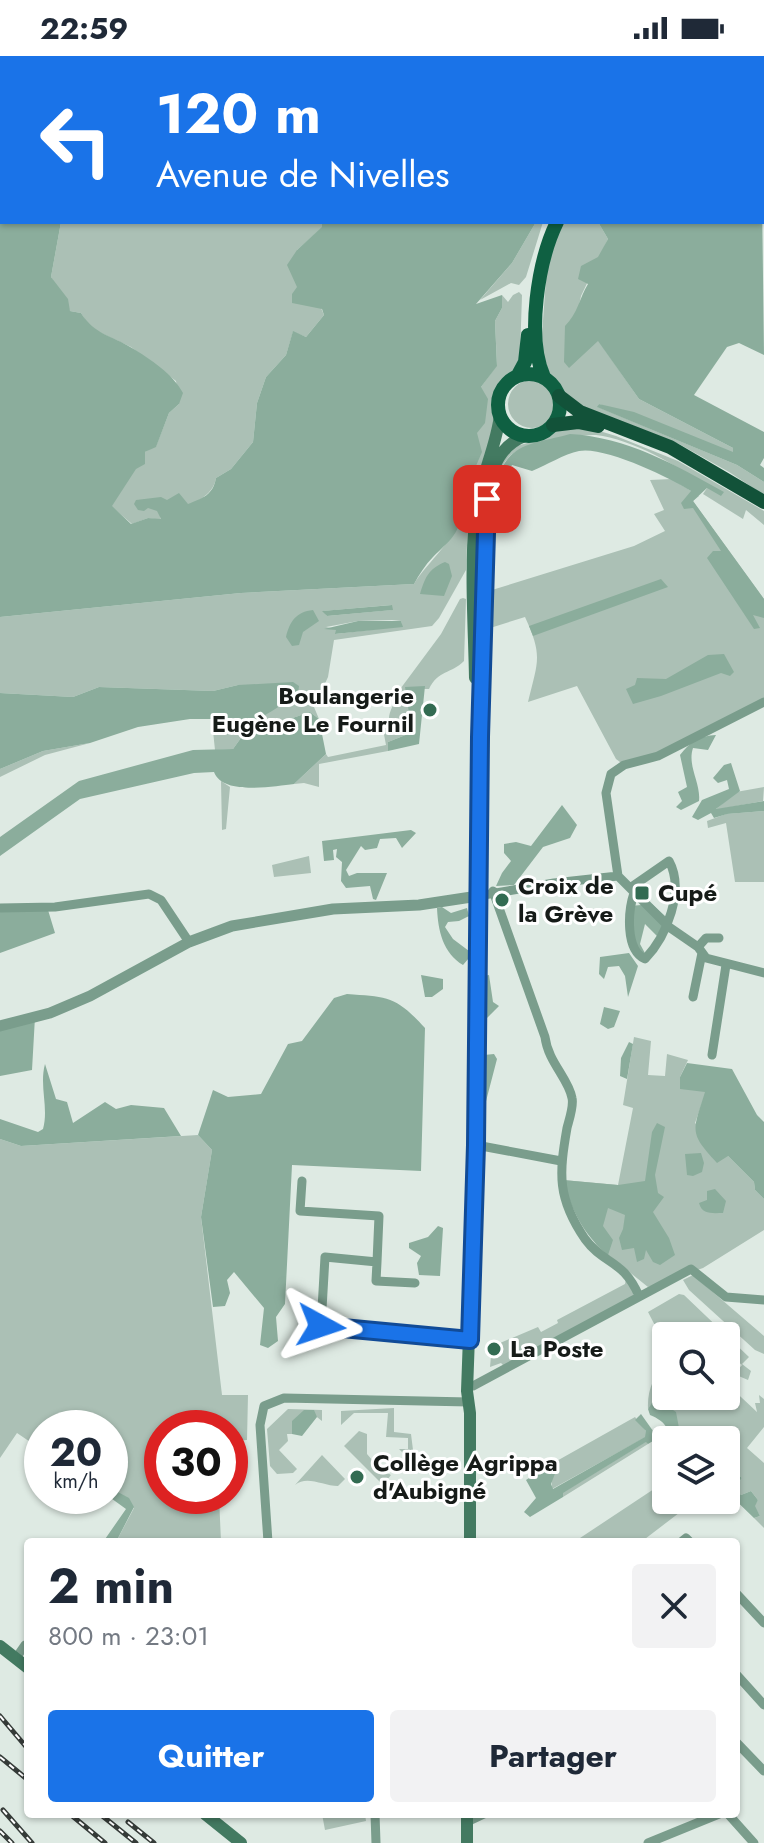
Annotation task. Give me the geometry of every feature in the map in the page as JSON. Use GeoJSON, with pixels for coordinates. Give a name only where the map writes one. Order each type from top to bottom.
{"type":"FeatureCollection","features":[{"type":"Feature","properties":{"kind":"highway"},"geometry":{"type":"LineString","coordinates":[[559,396],[580,412],[654,439],[764,502]]}},
{"type":"Feature","properties":{"kind":"highway"},"geometry":{"type":"LineString","coordinates":[[553,425],[590,424],[682,455]]}},
{"type":"Feature","properties":{"kind":"main road"},"geometry":{"type":"LineString","coordinates":[[480,737],[472,588],[475,516],[486,465],[497,439],[498,406],[503,387],[518,375],[525,362],[535,258],[549,224]]}},
{"type":"Feature","properties":{"kind":"main road"},"geometry":{"type":"LineString","coordinates":[[544,377],[536,348],[539,287],[545,253],[556,224]]}},
{"type":"Feature","properties":{"kind":"main road"},"geometry":{"type":"LineString","coordinates":[[470,1538],[468,1350],[476,1145],[485,511],[488,487],[508,443],[536,435],[553,425],[560,410],[559,396],[544,377],[518,375]]}},
{"type":"Feature","properties":{"kind":"main road"},"geometry":{"type":"LineString","coordinates":[[500,415],[510,430],[525,436]]}},
{"type":"Feature","properties":{"kind":"main road"},"geometry":{"type":"LineString","coordinates":[[469,1402],[473,1386],[474,1349],[470,1340]]}},
{"type":"Feature","properties":{"kind":"main road"},"geometry":{"type":"LineString","coordinates":[[0,1646],[24,1665]]}},
{"type":"Feature","properties":{"kind":"main road"},"geometry":{"type":"LineString","coordinates":[[210,1818],[241,1843]]}},
{"type":"Feature","properties":{"kind":"main road"},"geometry":{"type":"LineString","coordinates":[[467,1818],[467,1843]]}},
{"type":"Feature","properties":{"kind":"street"},"geometry":{"type":"LineString","coordinates":[[764,702],[658,756],[624,765],[611,774],[606,793],[618,876],[667,925],[706,958],[764,973]]}},
{"type":"Feature","properties":{"kind":"street"},"geometry":{"type":"LineString","coordinates":[[669,861],[676,874],[667,925],[649,955],[641,959],[633,947],[631,936],[632,890],[669,861]]}},
{"type":"Feature","properties":{"kind":"street"},"geometry":{"type":"LineString","coordinates":[[0,1026],[50,1013],[90,996],[189,942],[232,926],[333,909],[419,905],[493,891],[618,876]]}},
{"type":"Feature","properties":{"kind":"street"},"geometry":{"type":"LineString","coordinates":[[493,891],[547,1049],[573,1098],[561,1161],[560,1179],[564,1197],[586,1240],[622,1268],[631,1278],[639,1296]]}},
{"type":"Feature","properties":{"kind":"street"},"geometry":{"type":"LineString","coordinates":[[0,908],[55,907],[149,894],[161,900],[189,942]]}},
{"type":"Feature","properties":{"kind":"street"},"geometry":{"type":"LineString","coordinates":[[693,997],[700,950],[706,938],[719,938]]}},
{"type":"Feature","properties":{"kind":"street"},"geometry":{"type":"LineString","coordinates":[[712,1055],[726,965]]}},
{"type":"Feature","properties":{"kind":"street"},"geometry":{"type":"LineString","coordinates":[[476,1145],[561,1161]]}},
{"type":"Feature","properties":{"kind":"street"},"geometry":{"type":"LineString","coordinates":[[302,1181],[300,1211],[379,1216],[376,1281],[415,1283]]}},
{"type":"Feature","properties":{"kind":"street"},"geometry":{"type":"LineString","coordinates":[[377,1262],[325,1257],[321,1326],[470,1340]]}},
{"type":"Feature","properties":{"kind":"street"},"geometry":{"type":"LineString","coordinates":[[473,1386],[691,1269],[726,1297],[764,1300]]}},
{"type":"Feature","properties":{"kind":"street"},"geometry":{"type":"LineString","coordinates":[[268,1538],[260,1425],[264,1406],[284,1398],[469,1402]]}},
{"type":"Feature","properties":{"kind":"street"},"geometry":{"type":"LineString","coordinates":[[740,1597],[764,1623]]}},
{"type":"Feature","properties":{"kind":"street"},"geometry":{"type":"LineString","coordinates":[[16,1658],[24,1646]]}},
{"type":"Feature","properties":{"kind":"street"},"geometry":{"type":"LineString","coordinates":[[740,1678],[764,1705]]}},
{"type":"Feature","properties":{"kind":"street"},"geometry":{"type":"LineString","coordinates":[[740,1746],[764,1771]]}},
{"type":"Feature","properties":{"kind":"street"},"geometry":{"type":"LineString","coordinates":[[375,1818],[376,1843]]}},
{"type":"Feature","properties":{"kind":"street"},"geometry":{"type":"LineString","coordinates":[[648,1843],[709,1818]]}},
{"type":"Feature","properties":{"kind":"street"},"geometry":{"type":"LineString","coordinates":[[732,1818],[754,1843]]}},
{"type":"Feature","properties":{"kind":"green space"},"geometry":{"type":"Polygon","coordinates":[[[0,224],[61,224],[51,277],[68,299],[70,311],[81,313],[98,330],[153,362],[167,373],[183,393],[179,404],[169,413],[156,447],[145,452],[145,464],[136,469],[112,506],[131,524],[148,518],[161,519],[157,511],[148,508],[138,510],[134,504],[136,500],[161,497],[167,500],[179,493],[188,504],[206,495],[216,478],[231,469],[253,442],[257,403],[266,377],[286,355],[293,331],[306,337],[324,315],[322,309],[292,303],[292,294],[297,287],[287,265],[322,224],[535,224],[512,263],[476,304],[502,295],[502,308],[495,321],[497,366],[481,387],[488,399],[485,423],[477,433],[482,452],[466,489],[457,500],[460,519],[456,533],[427,563],[414,584],[241,593],[0,617],[0,224]]]}},
{"type":"Feature","properties":{"kind":"green space"},"geometry":{"type":"Polygon","coordinates":[[[61,224],[322,224],[323,227],[297,250],[324,315],[306,337],[293,332],[286,355],[266,377],[257,403],[253,442],[231,469],[216,478],[209,493],[160,515],[161,520],[148,518],[132,524],[111,506],[145,452],[156,446],[169,413],[179,404],[176,381],[131,347],[90,328],[81,313],[70,311],[51,277],[61,224]]]}},
{"type":"Feature","properties":{"kind":"green space"},"geometry":{"type":"Polygon","coordinates":[[[535,224],[542,224],[526,277],[519,285],[511,283],[480,300],[512,263],[535,224]]]}},
{"type":"Feature","properties":{"kind":"green space"},"geometry":{"type":"Polygon","coordinates":[[[561,224],[599,224],[608,239],[581,296],[577,315],[639,399],[733,448],[733,453],[599,404],[598,407],[737,465],[764,482],[764,495],[679,444],[570,400],[549,372],[541,348],[550,251],[561,224]]]}},
{"type":"Feature","properties":{"kind":"green space"},"geometry":{"type":"Polygon","coordinates":[[[599,224],[762,224],[764,355],[739,343],[727,347],[694,395],[764,432],[764,458],[760,465],[764,468],[764,482],[737,465],[597,407],[599,404],[634,412],[733,452],[733,448],[639,399],[598,341],[569,368],[564,362],[565,326],[576,311],[588,284],[578,279],[581,266],[598,257],[608,239],[599,224]]]}},
{"type":"Feature","properties":{"kind":"green space"},"geometry":{"type":"Polygon","coordinates":[[[519,292],[522,295],[520,356],[518,365],[498,386],[493,398],[495,422],[489,446],[469,495],[466,570],[432,626],[334,640],[328,677],[314,707],[319,719],[310,712],[243,735],[233,749],[215,750],[213,731],[230,731],[238,685],[213,691],[99,687],[73,697],[0,693],[0,617],[241,593],[414,584],[445,545],[457,524],[457,500],[466,489],[477,433],[481,387],[497,365],[495,321],[502,308],[502,295],[508,302],[519,292]],[[391,605],[323,611],[327,616],[392,610],[391,605]],[[358,621],[326,627],[336,629],[336,634],[402,626],[401,621],[358,621]]]}},
{"type":"Feature","properties":{"kind":"green space"},"geometry":{"type":"Polygon","coordinates":[[[532,380],[549,387],[556,404],[549,421],[532,428],[515,421],[508,404],[515,387],[532,380]]]}},
{"type":"Feature","properties":{"kind":"green space"},"geometry":{"type":"Polygon","coordinates":[[[559,429],[593,429],[678,461],[764,511],[764,525],[746,510],[743,519],[703,494],[707,488],[654,455],[625,442],[596,435],[519,450],[506,460],[493,492],[497,472],[508,452],[559,429]]]}},
{"type":"Feature","properties":{"kind":"green space"},"geometry":{"type":"Polygon","coordinates":[[[570,434],[591,436],[631,447],[724,492],[721,496],[707,488],[693,501],[764,599],[764,618],[753,615],[760,628],[754,629],[707,558],[713,551],[721,551],[693,508],[684,509],[681,503],[691,491],[681,485],[604,453],[579,451],[532,471],[512,465],[500,488],[495,486],[513,453],[532,444],[570,434]]]}},
{"type":"Feature","properties":{"kind":"green space"},"geometry":{"type":"Polygon","coordinates":[[[672,479],[699,496],[693,501],[764,599],[764,702],[658,756],[624,765],[616,759],[577,686],[528,702],[537,659],[531,630],[525,617],[487,629],[486,605],[492,597],[492,590],[634,546],[665,531],[654,514],[664,510],[650,480],[672,479]]]}},
{"type":"Feature","properties":{"kind":"green space"},"geometry":{"type":"Polygon","coordinates":[[[445,562],[449,564],[452,576],[444,596],[420,594],[428,575],[445,562]]]}},
{"type":"Feature","properties":{"kind":"green space"},"geometry":{"type":"Polygon","coordinates":[[[661,579],[668,587],[533,636],[529,626],[661,579]]]}},
{"type":"Feature","properties":{"kind":"green space"},"geometry":{"type":"Polygon","coordinates":[[[463,598],[466,599],[464,661],[436,678],[429,689],[424,687],[410,718],[408,734],[388,742],[388,751],[319,764],[319,787],[294,784],[326,754],[328,757],[386,745],[382,724],[389,722],[395,696],[441,634],[463,598]]]}},
{"type":"Feature","properties":{"kind":"green space"},"geometry":{"type":"Polygon","coordinates":[[[392,605],[393,610],[327,616],[322,611],[392,605]]]}},
{"type":"Feature","properties":{"kind":"green space"},"geometry":{"type":"Polygon","coordinates":[[[313,610],[319,621],[303,632],[299,645],[292,646],[286,637],[292,622],[298,615],[313,610]]]}},
{"type":"Feature","properties":{"kind":"green space"},"geometry":{"type":"Polygon","coordinates":[[[358,621],[401,621],[403,627],[335,634],[336,630],[324,629],[358,621]]]}},
{"type":"Feature","properties":{"kind":"green space"},"geometry":{"type":"Polygon","coordinates":[[[724,654],[734,672],[730,676],[721,673],[633,704],[626,689],[635,685],[637,678],[666,679],[708,655],[724,654]]]}},
{"type":"Feature","properties":{"kind":"green space"},"geometry":{"type":"Polygon","coordinates":[[[293,682],[299,686],[298,694],[236,728],[213,731],[216,719],[190,719],[138,727],[90,743],[43,751],[0,769],[0,693],[73,697],[99,687],[213,691],[238,685],[293,682]]]}},
{"type":"Feature","properties":{"kind":"green space"},"geometry":{"type":"Polygon","coordinates":[[[425,686],[419,744],[388,751],[388,742],[408,734],[411,726],[405,687],[425,686]]]}},
{"type":"Feature","properties":{"kind":"green space"},"geometry":{"type":"Polygon","coordinates":[[[310,712],[319,719],[326,754],[294,784],[238,787],[219,779],[214,772],[194,773],[80,799],[0,856],[0,837],[79,781],[193,750],[233,749],[243,735],[310,712]]]}},
{"type":"Feature","properties":{"kind":"green space"},"geometry":{"type":"Polygon","coordinates":[[[716,735],[708,750],[693,748],[692,761],[699,801],[681,810],[676,807],[682,801],[678,792],[687,787],[680,755],[695,740],[716,735]]]}},
{"type":"Feature","properties":{"kind":"green space"},"geometry":{"type":"Polygon","coordinates":[[[90,743],[45,755],[0,777],[0,769],[43,751],[90,743]]]}},
{"type":"Feature","properties":{"kind":"green space"},"geometry":{"type":"Polygon","coordinates":[[[731,763],[740,791],[716,809],[764,801],[764,811],[714,818],[711,813],[698,820],[692,817],[702,800],[729,789],[727,780],[718,783],[713,778],[724,765],[731,763]]]}},
{"type":"Feature","properties":{"kind":"green space"},"geometry":{"type":"Polygon","coordinates":[[[221,781],[230,787],[226,829],[222,830],[221,781]]]}},
{"type":"Feature","properties":{"kind":"green space"},"geometry":{"type":"Polygon","coordinates":[[[764,787],[763,801],[715,810],[736,792],[764,787]]]}},
{"type":"Feature","properties":{"kind":"green space"},"geometry":{"type":"Polygon","coordinates":[[[562,805],[577,825],[570,838],[543,847],[514,885],[496,886],[511,861],[504,853],[504,844],[516,842],[531,846],[562,805]]]}},
{"type":"Feature","properties":{"kind":"green space"},"geometry":{"type":"Polygon","coordinates":[[[764,811],[764,882],[735,882],[726,823],[708,828],[707,821],[726,814],[764,811]]]}},
{"type":"Feature","properties":{"kind":"green space"},"geometry":{"type":"Polygon","coordinates":[[[411,830],[416,833],[402,848],[396,838],[380,839],[377,848],[365,850],[361,846],[346,870],[349,876],[387,873],[376,900],[370,886],[346,888],[341,881],[342,862],[336,857],[337,849],[333,850],[334,860],[324,861],[322,841],[411,830]]]}},
{"type":"Feature","properties":{"kind":"green space"},"geometry":{"type":"Polygon","coordinates":[[[309,856],[311,873],[274,877],[272,865],[309,856]]]}},
{"type":"Feature","properties":{"kind":"green space"},"geometry":{"type":"Polygon","coordinates":[[[652,904],[665,916],[660,939],[645,924],[640,944],[646,955],[633,947],[630,906],[652,904]]]}},
{"type":"Feature","properties":{"kind":"green space"},"geometry":{"type":"Polygon","coordinates":[[[0,905],[48,910],[55,933],[0,953],[0,905]]]}},
{"type":"Feature","properties":{"kind":"green space"},"geometry":{"type":"Polygon","coordinates":[[[442,907],[451,913],[467,908],[469,916],[448,922],[445,927],[453,939],[469,951],[469,958],[463,965],[443,941],[437,908],[442,907]]]}},
{"type":"Feature","properties":{"kind":"green space"},"geometry":{"type":"Polygon","coordinates":[[[629,953],[638,966],[628,997],[625,976],[619,966],[608,967],[604,979],[599,974],[600,957],[629,953]]]}},
{"type":"Feature","properties":{"kind":"green space"},"geometry":{"type":"Polygon","coordinates":[[[421,975],[443,979],[443,989],[432,997],[425,997],[421,975]]]}},
{"type":"Feature","properties":{"kind":"green space"},"geometry":{"type":"Polygon","coordinates":[[[489,975],[493,1002],[499,1006],[487,1018],[487,1026],[481,1027],[483,976],[489,975]]]}},
{"type":"Feature","properties":{"kind":"green space"},"geometry":{"type":"Polygon","coordinates":[[[347,994],[390,1000],[425,1028],[421,1171],[292,1165],[285,1304],[276,1317],[278,1341],[268,1348],[260,1345],[264,1308],[234,1272],[227,1280],[230,1293],[225,1306],[213,1307],[201,1217],[212,1150],[198,1135],[213,1090],[228,1097],[261,1094],[288,1044],[302,1041],[334,998],[347,994]]]}},
{"type":"Feature","properties":{"kind":"green space"},"geometry":{"type":"Polygon","coordinates":[[[604,1007],[620,1011],[614,1027],[608,1029],[600,1024],[604,1007]]]}},
{"type":"Feature","properties":{"kind":"green space"},"geometry":{"type":"Polygon","coordinates":[[[35,1017],[32,1070],[0,1076],[0,1026],[35,1017]]]}},
{"type":"Feature","properties":{"kind":"green space"},"geometry":{"type":"Polygon","coordinates":[[[634,1037],[651,1041],[648,1075],[665,1076],[667,1054],[688,1060],[680,1077],[706,1092],[695,1123],[754,1182],[755,1190],[764,1199],[764,1230],[703,1268],[648,1287],[597,1246],[563,1180],[618,1185],[633,1108],[623,1105],[634,1037]]]}},
{"type":"Feature","properties":{"kind":"green space"},"geometry":{"type":"Polygon","coordinates":[[[629,1042],[633,1044],[627,1079],[620,1076],[621,1058],[629,1042]]]}},
{"type":"Feature","properties":{"kind":"green space"},"geometry":{"type":"Polygon","coordinates":[[[494,1054],[497,1059],[485,1105],[481,1102],[484,1055],[494,1054]]]}},
{"type":"Feature","properties":{"kind":"green space"},"geometry":{"type":"Polygon","coordinates":[[[687,1063],[732,1069],[764,1122],[764,1199],[755,1190],[754,1182],[728,1156],[717,1163],[697,1137],[696,1123],[705,1092],[680,1089],[680,1077],[687,1063]]]}},
{"type":"Feature","properties":{"kind":"green space"},"geometry":{"type":"Polygon","coordinates":[[[45,1064],[56,1099],[67,1102],[73,1123],[105,1102],[116,1109],[131,1105],[164,1108],[181,1136],[21,1146],[0,1139],[0,1119],[38,1132],[43,1129],[45,1064]]]}},
{"type":"Feature","properties":{"kind":"green space"},"geometry":{"type":"Polygon","coordinates":[[[657,1123],[665,1127],[655,1175],[658,1193],[664,1197],[653,1212],[669,1238],[675,1255],[660,1265],[653,1262],[646,1250],[644,1259],[637,1262],[634,1248],[622,1250],[619,1238],[625,1215],[608,1208],[603,1226],[613,1240],[608,1255],[580,1221],[563,1180],[618,1185],[645,1181],[652,1132],[657,1123]]]}},
{"type":"Feature","properties":{"kind":"green space"},"geometry":{"type":"Polygon","coordinates":[[[198,1135],[212,1150],[201,1217],[222,1395],[248,1395],[248,1410],[144,1410],[144,1514],[220,1514],[221,1538],[118,1538],[134,1508],[128,1502],[128,1410],[24,1410],[24,1438],[17,1433],[0,1458],[0,1139],[21,1146],[198,1135]]]}},
{"type":"Feature","properties":{"kind":"green space"},"geometry":{"type":"Polygon","coordinates":[[[701,1153],[704,1163],[702,1172],[687,1175],[685,1154],[701,1153]]]}},
{"type":"Feature","properties":{"kind":"green space"},"geometry":{"type":"Polygon","coordinates":[[[715,1189],[726,1201],[723,1213],[712,1213],[700,1207],[699,1203],[707,1200],[707,1191],[715,1189]]]}},
{"type":"Feature","properties":{"kind":"green space"},"geometry":{"type":"Polygon","coordinates":[[[438,1226],[443,1228],[440,1276],[419,1275],[417,1263],[421,1256],[409,1248],[409,1243],[428,1237],[438,1226]]]}},
{"type":"Feature","properties":{"kind":"green space"},"geometry":{"type":"Polygon","coordinates":[[[693,1275],[764,1336],[764,1354],[740,1336],[740,1322],[724,1322],[689,1290],[683,1280],[693,1275]]]}},
{"type":"Feature","properties":{"kind":"green space"},"geometry":{"type":"Polygon","coordinates":[[[626,1279],[634,1292],[633,1297],[504,1366],[501,1363],[490,1367],[491,1356],[502,1351],[500,1343],[538,1327],[541,1332],[558,1323],[557,1320],[625,1284],[626,1279]]]}},
{"type":"Feature","properties":{"kind":"green space"},"geometry":{"type":"Polygon","coordinates":[[[679,1294],[684,1295],[712,1322],[653,1322],[648,1312],[679,1294]]]}},
{"type":"Feature","properties":{"kind":"green space"},"geometry":{"type":"Polygon","coordinates":[[[740,1348],[749,1357],[742,1364],[751,1371],[748,1380],[740,1377],[740,1348]]]}},
{"type":"Feature","properties":{"kind":"green space"},"geometry":{"type":"Polygon","coordinates":[[[652,1384],[652,1404],[648,1409],[648,1402],[652,1384]]]}},
{"type":"Feature","properties":{"kind":"green space"},"geometry":{"type":"Polygon","coordinates":[[[759,1395],[764,1399],[764,1427],[747,1448],[764,1463],[764,1528],[754,1518],[760,1516],[754,1506],[758,1500],[751,1491],[740,1494],[740,1426],[677,1426],[665,1410],[740,1410],[740,1396],[757,1412],[755,1403],[760,1403],[759,1395]]]}},
{"type":"Feature","properties":{"kind":"green space"},"geometry":{"type":"Polygon","coordinates":[[[652,1403],[652,1410],[673,1410],[679,1426],[665,1426],[650,1415],[648,1409],[652,1403]]]}},
{"type":"Feature","properties":{"kind":"green space"},"geometry":{"type":"Polygon","coordinates":[[[394,1408],[394,1432],[411,1434],[414,1458],[408,1458],[399,1449],[408,1449],[408,1438],[386,1437],[388,1413],[354,1413],[341,1425],[341,1411],[394,1408]]]}},
{"type":"Feature","properties":{"kind":"green space"},"geometry":{"type":"Polygon","coordinates":[[[288,1409],[322,1410],[322,1421],[313,1414],[292,1434],[287,1434],[288,1441],[279,1450],[297,1469],[293,1473],[277,1474],[270,1466],[267,1429],[288,1409]]]}},
{"type":"Feature","properties":{"kind":"green space"},"geometry":{"type":"Polygon","coordinates":[[[304,1410],[314,1410],[317,1417],[302,1436],[292,1434],[292,1421],[304,1410]]]}},
{"type":"Feature","properties":{"kind":"green space"},"geometry":{"type":"Polygon","coordinates":[[[641,1414],[652,1430],[652,1442],[646,1442],[563,1493],[563,1497],[530,1517],[524,1512],[536,1498],[526,1480],[541,1470],[552,1469],[556,1471],[551,1484],[553,1489],[645,1437],[646,1431],[635,1420],[641,1414]]]}},
{"type":"Feature","properties":{"kind":"green space"},"geometry":{"type":"Polygon","coordinates":[[[635,1417],[646,1431],[646,1437],[552,1489],[551,1468],[546,1467],[635,1417]]]}},
{"type":"Feature","properties":{"kind":"green space"},"geometry":{"type":"Polygon","coordinates":[[[359,1431],[367,1434],[367,1454],[379,1468],[391,1475],[383,1485],[344,1446],[359,1431]]]}},
{"type":"Feature","properties":{"kind":"green space"},"geometry":{"type":"Polygon","coordinates":[[[647,1441],[648,1444],[563,1497],[562,1493],[647,1441]]]}},
{"type":"Feature","properties":{"kind":"green space"},"geometry":{"type":"Polygon","coordinates":[[[322,1455],[345,1479],[338,1486],[310,1481],[295,1485],[322,1455]]]}},
{"type":"Feature","properties":{"kind":"green space"},"geometry":{"type":"Polygon","coordinates":[[[652,1490],[652,1514],[678,1514],[646,1538],[580,1538],[652,1490]]]}},
{"type":"Feature","properties":{"kind":"green space"},"geometry":{"type":"Polygon","coordinates":[[[751,1491],[758,1500],[755,1506],[760,1516],[754,1518],[740,1504],[740,1494],[751,1491]]]}},
{"type":"Feature","properties":{"kind":"green space"},"geometry":{"type":"Polygon","coordinates":[[[129,1498],[134,1507],[118,1538],[106,1538],[123,1514],[128,1514],[129,1498]]]}},
{"type":"Feature","properties":{"kind":"green space"},"geometry":{"type":"Polygon","coordinates":[[[323,1818],[366,1818],[366,1821],[325,1830],[323,1818]]]}},
{"type":"Feature","properties":{"kind":"railway"},"geometry":{"type":"LineString","coordinates":[[0,1716],[24,1744]]}},
{"type":"Feature","properties":{"kind":"railway"},"geometry":{"type":"LineString","coordinates":[[0,1757],[24,1777]]}},
{"type":"Feature","properties":{"kind":"railway"},"geometry":{"type":"LineString","coordinates":[[3,1810],[32,1843]]}},
{"type":"Feature","properties":{"kind":"railway"},"geometry":{"type":"LineString","coordinates":[[75,1818],[105,1843]]}},
{"type":"Feature","properties":{"kind":"railway"},"geometry":{"type":"LineString","coordinates":[[105,1818],[136,1843]]}},
{"type":"Feature","properties":{"kind":"railway"},"geometry":{"type":"LineString","coordinates":[[128,1822],[154,1843]]}},
{"type":"Feature","properties":{"kind":"railway"},"geometry":{"type":"LineString","coordinates":[[0,1831],[12,1843]]}},
{"type":"Feature","properties":{"kind":"place","name":"Boulangerie Eugène Le Fournil"},"geometry":{"type":"Point","coordinates":[430,710]}},
{"type":"Feature","properties":{"kind":"place","name":"Cupé"},"geometry":{"type":"Point","coordinates":[642,893]}},
{"type":"Feature","properties":{"kind":"place","name":"Croix de la Grève"},"geometry":{"type":"Point","coordinates":[502,900]}},
{"type":"Feature","properties":{"kind":"place","name":"La Poste"},"geometry":{"type":"Point","coordinates":[494,1349]}},
{"type":"Feature","properties":{"kind":"place","name":"Collège Agrippa d'Aubigné"},"geometry":{"type":"Point","coordinates":[357,1477]}},
{"type":"Feature","properties":{"kind":"route"},"geometry":{"type":"LineString","coordinates":[[321,1326],[470,1340],[487,499]]}}]}
